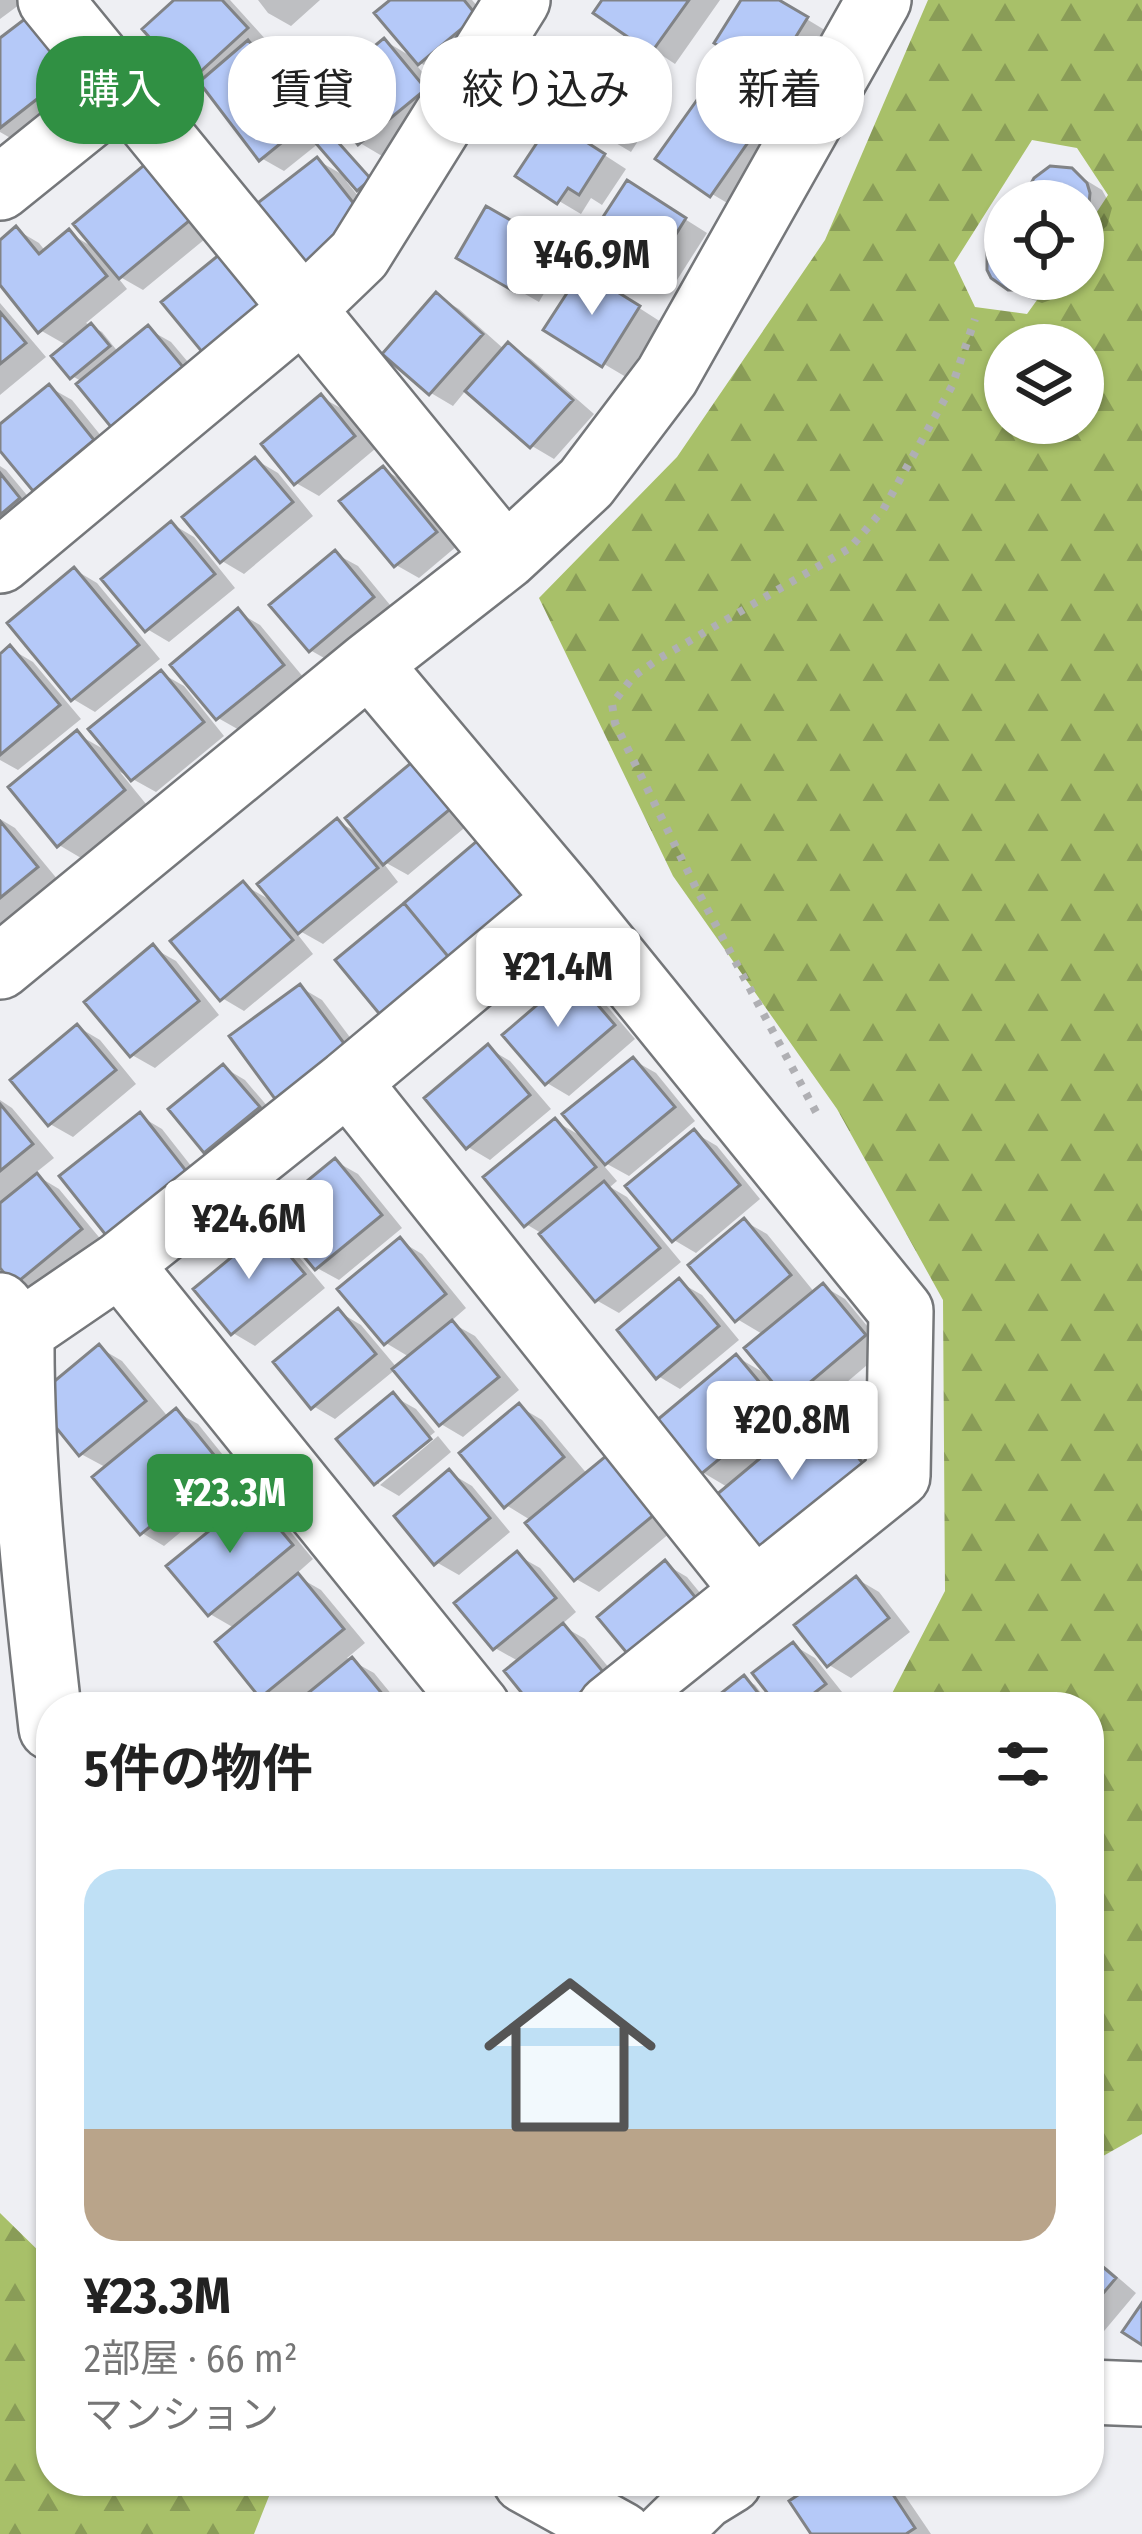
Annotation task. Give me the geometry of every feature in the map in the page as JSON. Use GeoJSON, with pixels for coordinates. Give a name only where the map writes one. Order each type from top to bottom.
{"type":"FeatureCollection","features":[{"type":"Feature","properties":{"kind":"street"},"geometry":{"type":"LineString","coordinates":[[0,561],[304,307],[359,255],[518,0]]}},
{"type":"Feature","properties":{"kind":"street"},"geometry":{"type":"LineString","coordinates":[[0,967],[506,557],[586,483],[667,376],[879,0]]}},
{"type":"Feature","properties":{"kind":"street"},"geometry":{"type":"LineString","coordinates":[[69,7],[88,36]]}},
{"type":"Feature","properties":{"kind":"street"},"geometry":{"type":"LineString","coordinates":[[0,188],[55,144]]}},
{"type":"Feature","properties":{"kind":"street"},"geometry":{"type":"LineString","coordinates":[[169,144],[506,557]]}},
{"type":"Feature","properties":{"kind":"street"},"geometry":{"type":"LineString","coordinates":[[370,664],[902,1311],[898,1476],[629,1692]]}},
{"type":"Feature","properties":{"kind":"street"},"geometry":{"type":"LineString","coordinates":[[47,1692],[11,1318],[120,1264],[566,899]]}},
{"type":"Feature","properties":{"kind":"street"},"geometry":{"type":"LineString","coordinates":[[348,1082],[754,1592]]}},
{"type":"Feature","properties":{"kind":"street"},"geometry":{"type":"LineString","coordinates":[[120,1264],[466,1692]]}},
{"type":"Feature","properties":{"kind":"street"},"geometry":{"type":"LineString","coordinates":[[1104,2393],[1142,2394]]}},
{"type":"Feature","properties":{"kind":"street"},"geometry":{"type":"LineString","coordinates":[[553,2496],[621,2534]]}},
{"type":"Feature","properties":{"kind":"street"},"geometry":{"type":"LineString","coordinates":[[666,2534],[706,2496]]}},
{"type":"Feature","properties":{"kind":"path"},"geometry":{"type":"LineString","coordinates":[[824,1129],[686,868],[615,723],[612,704],[634,676],[661,658],[850,548],[884,510],[952,386],[975,320]]}},
{"type":"Feature","properties":{"kind":"green space"},"geometry":{"type":"Polygon","coordinates":[[[928,0],[1142,0],[1142,2134],[1104,2156],[1104,1692],[893,1692],[945,1591],[943,1300],[837,1109],[673,876],[539,598],[677,457],[825,240],[928,0]]]}},
{"type":"Feature","properties":{"kind":"green space"},"geometry":{"type":"Polygon","coordinates":[[[0,2213],[36,2248],[36,2496],[269,2496],[254,2534],[0,2534],[0,2213]]]}},
{"type":"Feature","properties":{"kind":"building"},"geometry":{"type":"Polygon","coordinates":[[[174,0],[222,0],[248,28],[239,36],[228,36],[228,46],[204,68],[204,36],[148,36],[142,29],[174,0]]]}},
{"type":"Feature","properties":{"kind":"building"},"geometry":{"type":"Polygon","coordinates":[[[390,0],[464,0],[477,16],[453,36],[420,36],[418,65],[374,13],[390,0]]]}},
{"type":"Feature","properties":{"kind":"building"},"geometry":{"type":"Polygon","coordinates":[[[602,0],[689,0],[663,36],[626,36],[593,13],[602,0]]]}},
{"type":"Feature","properties":{"kind":"building"},"geometry":{"type":"Polygon","coordinates":[[[741,0],[779,0],[808,17],[796,36],[718,36],[741,0]]]}},
{"type":"Feature","properties":{"kind":"building"},"geometry":{"type":"Polygon","coordinates":[[[30,15],[46,36],[36,36],[36,100],[0,128],[0,38],[30,15]]]}},
{"type":"Feature","properties":{"kind":"building"},"geometry":{"type":"Polygon","coordinates":[[[396,53],[420,82],[420,94],[396,114],[396,53]]]}},
{"type":"Feature","properties":{"kind":"building"},"geometry":{"type":"Polygon","coordinates":[[[228,57],[228,120],[204,89],[204,78],[228,57]]]}},
{"type":"Feature","properties":{"kind":"building"},"geometry":{"type":"Polygon","coordinates":[[[696,101],[696,144],[747,144],[710,197],[655,159],[666,144],[672,144],[672,135],[696,101]]]}},
{"type":"Feature","properties":{"kind":"building"},"geometry":{"type":"Polygon","coordinates":[[[246,144],[280,144],[259,161],[246,144]]]}},
{"type":"Feature","properties":{"kind":"building"},"geometry":{"type":"Polygon","coordinates":[[[316,144],[340,144],[371,179],[357,191],[316,144]]]}},
{"type":"Feature","properties":{"kind":"building"},"geometry":{"type":"Polygon","coordinates":[[[536,144],[589,144],[605,154],[579,195],[568,188],[557,204],[515,176],[536,144]]]}},
{"type":"Feature","properties":{"kind":"building"},"geometry":{"type":"Polygon","coordinates":[[[317,157],[366,219],[299,271],[250,209],[317,157]]]}},
{"type":"Feature","properties":{"kind":"building"},"geometry":{"type":"Polygon","coordinates":[[[149,161],[195,216],[119,279],[73,224],[149,161]]]}},
{"type":"Feature","properties":{"kind":"building"},"geometry":{"type":"Polygon","coordinates":[[[1050,166],[1072,168],[1084,180],[1033,180],[1050,166]]]}},
{"type":"Feature","properties":{"kind":"building"},"geometry":{"type":"Polygon","coordinates":[[[627,180],[686,218],[647,281],[586,243],[627,180]]]}},
{"type":"Feature","properties":{"kind":"building"},"geometry":{"type":"Polygon","coordinates":[[[486,206],[545,240],[515,292],[456,258],[486,206]]]}},
{"type":"Feature","properties":{"kind":"building"},"geometry":{"type":"Polygon","coordinates":[[[16,226],[39,254],[69,229],[107,276],[38,333],[0,285],[0,240],[16,226]]]}},
{"type":"Feature","properties":{"kind":"building"},"geometry":{"type":"Polygon","coordinates":[[[220,254],[262,305],[203,353],[161,302],[220,254]]]}},
{"type":"Feature","properties":{"kind":"building"},"geometry":{"type":"Polygon","coordinates":[[[582,270],[640,306],[602,367],[543,330],[582,270]]]}},
{"type":"Feature","properties":{"kind":"building"},"geometry":{"type":"Polygon","coordinates":[[[436,292],[483,334],[429,395],[382,354],[436,292]]]}},
{"type":"Feature","properties":{"kind":"building"},"geometry":{"type":"Polygon","coordinates":[[[0,312],[26,343],[0,364],[0,312]]]}},
{"type":"Feature","properties":{"kind":"building"},"geometry":{"type":"Polygon","coordinates":[[[91,323],[110,346],[70,379],[51,356],[91,323]]]}},
{"type":"Feature","properties":{"kind":"building"},"geometry":{"type":"Polygon","coordinates":[[[148,325],[183,367],[111,427],[76,384],[148,325]]]}},
{"type":"Feature","properties":{"kind":"building"},"geometry":{"type":"Polygon","coordinates":[[[508,342],[573,400],[530,448],[465,391],[508,342]]]}},
{"type":"Feature","properties":{"kind":"building"},"geometry":{"type":"Polygon","coordinates":[[[49,384],[94,440],[33,491],[0,451],[0,424],[49,384]]]}},
{"type":"Feature","properties":{"kind":"building"},"geometry":{"type":"Polygon","coordinates":[[[321,394],[355,436],[294,485],[261,444],[321,394]]]}},
{"type":"Feature","properties":{"kind":"building"},"geometry":{"type":"Polygon","coordinates":[[[255,457],[293,502],[220,563],[182,517],[255,457]]]}},
{"type":"Feature","properties":{"kind":"building"},"geometry":{"type":"Polygon","coordinates":[[[383,466],[437,532],[394,567],[339,501],[383,466]]]}},
{"type":"Feature","properties":{"kind":"building"},"geometry":{"type":"Polygon","coordinates":[[[0,473],[20,498],[0,515],[0,473]]]}},
{"type":"Feature","properties":{"kind":"building"},"geometry":{"type":"Polygon","coordinates":[[[171,521],[215,574],[145,632],[101,579],[171,521]]]}},
{"type":"Feature","properties":{"kind":"building"},"geometry":{"type":"Polygon","coordinates":[[[335,550],[374,597],[309,652],[269,605],[335,550]]]}},
{"type":"Feature","properties":{"kind":"building"},"geometry":{"type":"Polygon","coordinates":[[[74,567],[139,645],[71,701],[7,623],[74,567]]]}},
{"type":"Feature","properties":{"kind":"building"},"geometry":{"type":"Polygon","coordinates":[[[238,608],[284,665],[216,720],[170,665],[238,608]]]}},
{"type":"Feature","properties":{"kind":"building"},"geometry":{"type":"Polygon","coordinates":[[[10,645],[60,705],[0,755],[0,654],[10,645]]]}},
{"type":"Feature","properties":{"kind":"building"},"geometry":{"type":"Polygon","coordinates":[[[161,670],[204,722],[131,781],[88,729],[161,670]]]}},
{"type":"Feature","properties":{"kind":"building"},"geometry":{"type":"Polygon","coordinates":[[[77,730],[125,790],[57,847],[8,787],[77,730]]]}},
{"type":"Feature","properties":{"kind":"building"},"geometry":{"type":"Polygon","coordinates":[[[423,753],[461,800],[383,865],[345,818],[423,753]]]}},
{"type":"Feature","properties":{"kind":"building"},"geometry":{"type":"Polygon","coordinates":[[[337,818],[378,868],[298,934],[257,884],[337,818]]]}},
{"type":"Feature","properties":{"kind":"building"},"geometry":{"type":"Polygon","coordinates":[[[0,821],[38,867],[0,898],[0,821]]]}},
{"type":"Feature","properties":{"kind":"building"},"geometry":{"type":"Polygon","coordinates":[[[484,835],[533,893],[451,960],[404,903],[484,835]]]}},
{"type":"Feature","properties":{"kind":"building"},"geometry":{"type":"Polygon","coordinates":[[[243,881],[293,940],[220,1001],[170,941],[243,881]]]}},
{"type":"Feature","properties":{"kind":"building"},"geometry":{"type":"Polygon","coordinates":[[[404,903],[451,960],[382,1017],[335,960],[404,903]]]}},
{"type":"Feature","properties":{"kind":"building"},"geometry":{"type":"Polygon","coordinates":[[[153,944],[199,1001],[130,1057],[84,1002],[153,944]]]}},
{"type":"Feature","properties":{"kind":"building"},"geometry":{"type":"Polygon","coordinates":[[[572,975],[615,1025],[545,1085],[502,1035],[572,975]]]}},
{"type":"Feature","properties":{"kind":"building"},"geometry":{"type":"Polygon","coordinates":[[[300,984],[346,1046],[275,1099],[229,1036],[300,984]]]}},
{"type":"Feature","properties":{"kind":"building"},"geometry":{"type":"Polygon","coordinates":[[[77,1024],[116,1070],[48,1126],[10,1080],[77,1024]]]}},
{"type":"Feature","properties":{"kind":"building"},"geometry":{"type":"Polygon","coordinates":[[[488,1044],[530,1095],[466,1149],[424,1098],[488,1044]]]}},
{"type":"Feature","properties":{"kind":"building"},"geometry":{"type":"Polygon","coordinates":[[[633,1057],[675,1107],[605,1165],[562,1114],[633,1057]]]}},
{"type":"Feature","properties":{"kind":"building"},"geometry":{"type":"Polygon","coordinates":[[[223,1064],[260,1107],[204,1153],[168,1109],[223,1064]]]}},
{"type":"Feature","properties":{"kind":"building"},"geometry":{"type":"Polygon","coordinates":[[[0,1104],[33,1144],[0,1171],[0,1104]]]}},
{"type":"Feature","properties":{"kind":"building"},"geometry":{"type":"Polygon","coordinates":[[[140,1112],[190,1176],[109,1239],[59,1176],[140,1112]]]}},
{"type":"Feature","properties":{"kind":"building"},"geometry":{"type":"Polygon","coordinates":[[[555,1118],[596,1167],[524,1227],[483,1177],[555,1118]]]}},
{"type":"Feature","properties":{"kind":"building"},"geometry":{"type":"Polygon","coordinates":[[[694,1129],[740,1185],[672,1242],[625,1186],[694,1129]]]}},
{"type":"Feature","properties":{"kind":"building"},"geometry":{"type":"Polygon","coordinates":[[[335,1158],[382,1215],[315,1270],[268,1213],[335,1158]]]}},
{"type":"Feature","properties":{"kind":"building"},"geometry":{"type":"Polygon","coordinates":[[[37,1173],[82,1229],[14,1285],[0,1268],[0,1203],[37,1173]]]}},
{"type":"Feature","properties":{"kind":"building"},"geometry":{"type":"Polygon","coordinates":[[[604,1181],[660,1248],[595,1302],[539,1234],[604,1181]]]}},
{"type":"Feature","properties":{"kind":"building"},"geometry":{"type":"Polygon","coordinates":[[[744,1218],[791,1275],[735,1322],[688,1265],[744,1218]]]}},
{"type":"Feature","properties":{"kind":"building"},"geometry":{"type":"Polygon","coordinates":[[[267,1228],[305,1274],[231,1335],[193,1289],[267,1228]]]}},
{"type":"Feature","properties":{"kind":"building"},"geometry":{"type":"Polygon","coordinates":[[[400,1237],[446,1294],[384,1345],[337,1289],[400,1237]]]}},
{"type":"Feature","properties":{"kind":"building"},"geometry":{"type":"Polygon","coordinates":[[[679,1278],[719,1326],[656,1379],[617,1330],[679,1278]]]}},
{"type":"Feature","properties":{"kind":"building"},"geometry":{"type":"Polygon","coordinates":[[[823,1283],[866,1335],[788,1401],[744,1348],[823,1283]]]}},
{"type":"Feature","properties":{"kind":"building"},"geometry":{"type":"Polygon","coordinates":[[[338,1308],[376,1354],[311,1409],[273,1362],[338,1308]]]}},
{"type":"Feature","properties":{"kind":"building"},"geometry":{"type":"Polygon","coordinates":[[[452,1320],[499,1377],[439,1426],[392,1369],[452,1320]]]}},
{"type":"Feature","properties":{"kind":"building"},"geometry":{"type":"Polygon","coordinates":[[[99,1344],[146,1401],[79,1456],[33,1399],[99,1344]]]}},
{"type":"Feature","properties":{"kind":"building"},"geometry":{"type":"Polygon","coordinates":[[[736,1354],[781,1408],[700,1475],[656,1421],[736,1354]]]}},
{"type":"Feature","properties":{"kind":"building"},"geometry":{"type":"Polygon","coordinates":[[[393,1392],[431,1439],[374,1485],[336,1439],[393,1392]]]}},
{"type":"Feature","properties":{"kind":"building"},"geometry":{"type":"Polygon","coordinates":[[[519,1403],[564,1457],[504,1508],[459,1453],[519,1403]]]}},
{"type":"Feature","properties":{"kind":"building"},"geometry":{"type":"Polygon","coordinates":[[[176,1408],[223,1466],[140,1535],[92,1477],[176,1408]]]}},
{"type":"Feature","properties":{"kind":"building"},"geometry":{"type":"Polygon","coordinates":[[[819,1409],[869,1471],[765,1557],[715,1496],[819,1409]]]}},
{"type":"Feature","properties":{"kind":"building"},"geometry":{"type":"Polygon","coordinates":[[[612,1451],[661,1509],[574,1581],[525,1523],[612,1451]]]}},
{"type":"Feature","properties":{"kind":"building"},"geometry":{"type":"Polygon","coordinates":[[[449,1469],[490,1518],[434,1565],[394,1516],[449,1469]]]}},
{"type":"Feature","properties":{"kind":"building"},"geometry":{"type":"Polygon","coordinates":[[[252,1496],[293,1545],[208,1616],[166,1566],[252,1496]]]}},
{"type":"Feature","properties":{"kind":"building"},"geometry":{"type":"Polygon","coordinates":[[[517,1551],[556,1598],[493,1650],[454,1603],[517,1551]]]}},
{"type":"Feature","properties":{"kind":"building"},"geometry":{"type":"Polygon","coordinates":[[[665,1560],[704,1608],[636,1664],[597,1617],[665,1560]]]}},
{"type":"Feature","properties":{"kind":"building"},"geometry":{"type":"Polygon","coordinates":[[[298,1573],[344,1629],[267,1692],[255,1692],[215,1642],[298,1573]]]}},
{"type":"Feature","properties":{"kind":"building"},"geometry":{"type":"Polygon","coordinates":[[[856,1576],[889,1618],[827,1667],[794,1625],[856,1576]]]}},
{"type":"Feature","properties":{"kind":"building"},"geometry":{"type":"Polygon","coordinates":[[[563,1623],[604,1673],[581,1692],[521,1692],[504,1671],[563,1623]]]}},
{"type":"Feature","properties":{"kind":"building"},"geometry":{"type":"Polygon","coordinates":[[[793,1642],[826,1684],[816,1692],[767,1692],[752,1673],[793,1642]]]}},
{"type":"Feature","properties":{"kind":"building"},"geometry":{"type":"Polygon","coordinates":[[[352,1657],[381,1692],[309,1692],[352,1657]]]}},
{"type":"Feature","properties":{"kind":"building"},"geometry":{"type":"Polygon","coordinates":[[[744,1675],[757,1692],[723,1692],[744,1675]]]}},
{"type":"Feature","properties":{"kind":"building"},"geometry":{"type":"Polygon","coordinates":[[[1104,2268],[1116,2278],[1104,2292],[1104,2268]]]}},
{"type":"Feature","properties":{"kind":"building"},"geometry":{"type":"Polygon","coordinates":[[[1142,2303],[1142,2345],[1122,2332],[1142,2303]]]}},
{"type":"Feature","properties":{"kind":"building"},"geometry":{"type":"Polygon","coordinates":[[[796,2496],[894,2496],[915,2528],[906,2534],[811,2534],[789,2501],[796,2496]]]}}]}
